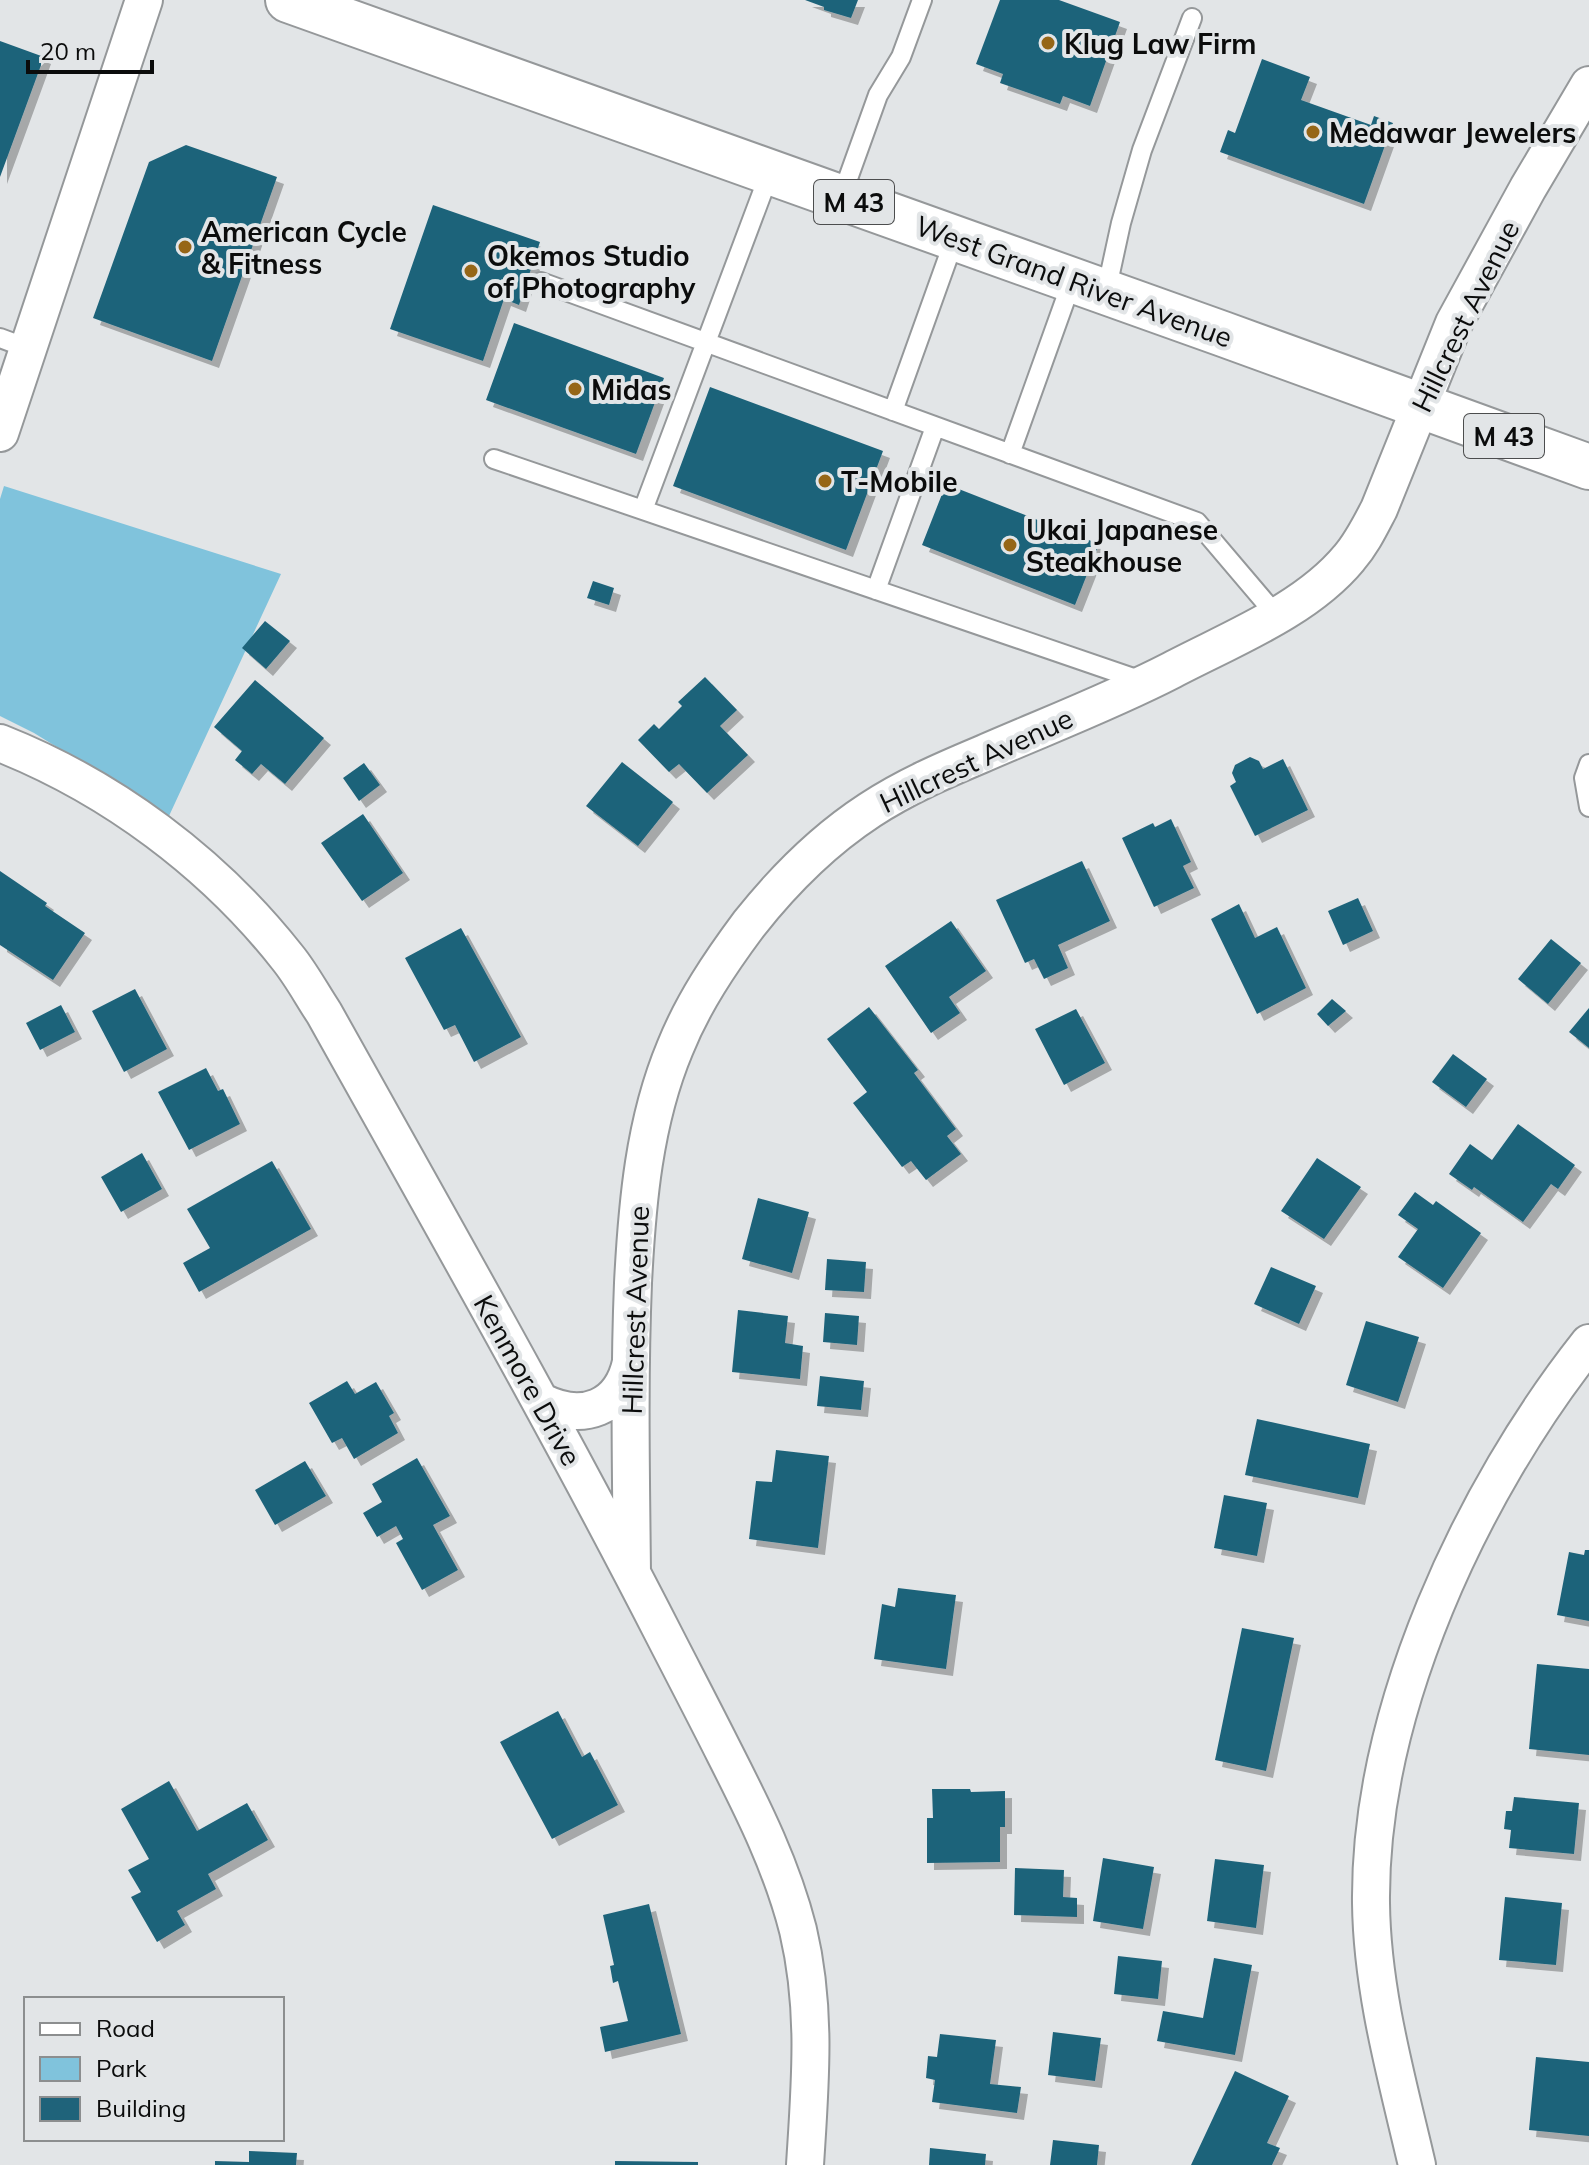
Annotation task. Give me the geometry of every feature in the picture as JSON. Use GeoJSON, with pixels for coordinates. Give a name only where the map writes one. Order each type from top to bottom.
{"type":"FeatureCollection","features":[{"type":"Feature","properties":{"kind":"main road","name":"West Grand River Avenue"},"geometry":{"type":"LineString","coordinates":[[288,0],[1589,467]]}},
{"type":"Feature","properties":{"kind":"street"},"geometry":{"type":"LineString","coordinates":[[0,433],[14,343],[144,0]]}},
{"type":"Feature","properties":{"kind":"street","name":"Hillcrest Avenue"},"geometry":{"type":"LineString","coordinates":[[632,1573],[630,1348],[641,1179],[661,1087],[674,1050],[690,1014],[726,956],[760,910],[791,876],[824,844],[868,811],[930,776],[1148,683],[1303,599],[1348,560],[1365,537],[1379,509],[1454,323],[1589,85]]}},
{"type":"Feature","properties":{"kind":"street","name":"Kenmore Drive"},"geometry":{"type":"LineString","coordinates":[[0,743],[96,790],[161,834],[245,909],[288,958],[324,1013],[542,1402],[762,1826],[790,1904],[806,1971],[812,2023],[812,2067],[805,2165]]}},
{"type":"Feature","properties":{"kind":"street"},"geometry":{"type":"LineString","coordinates":[[1417,2165],[1382,2012],[1374,1958],[1371,1904],[1377,1806],[1390,1742],[1408,1679],[1436,1605],[1470,1531],[1540,1411],[1589,1343]]}},
{"type":"Feature","properties":{"kind":"street"},"geometry":{"type":"LineString","coordinates":[[542,1402],[557,1410],[575,1412],[592,1410],[606,1403],[626,1379],[631,1363],[630,1348]]}},
{"type":"Feature","properties":{"kind":"lane"},"geometry":{"type":"LineString","coordinates":[[841,198],[878,95],[901,57],[922,0]]}},
{"type":"Feature","properties":{"kind":"lane"},"geometry":{"type":"LineString","coordinates":[[1010,454],[1121,223],[1142,150],[1192,18]]}},
{"type":"Feature","properties":{"kind":"lane"},"geometry":{"type":"LineString","coordinates":[[643,510],[770,172]]}},
{"type":"Feature","properties":{"kind":"lane"},"geometry":{"type":"LineString","coordinates":[[893,411],[955,238]]}},
{"type":"Feature","properties":{"kind":"lane"},"geometry":{"type":"LineString","coordinates":[[541,282],[1197,522],[1276,615]]}},
{"type":"Feature","properties":{"kind":"lane"},"geometry":{"type":"LineString","coordinates":[[876,590],[935,427]]}},
{"type":"Feature","properties":{"kind":"lane"},"geometry":{"type":"LineString","coordinates":[[494,459],[1148,683]]}},
{"type":"Feature","properties":{"kind":"lane"},"geometry":{"type":"LineString","coordinates":[[1589,764],[1584,778],[1589,807]]}},
{"type":"Feature","properties":{"kind":"green space"},"geometry":{"type":"Polygon","coordinates":[[[4,486],[281,574],[169,816],[34,733],[0,716],[0,499],[4,486]]]}},
{"type":"Feature","properties":{"kind":"building"},"geometry":{"type":"Polygon","coordinates":[[[805,0],[858,0],[851,18],[805,0]]]}},
{"type":"Feature","properties":{"kind":"building","name":"Klug Law Firm"},"geometry":{"type":"Polygon","coordinates":[[[1000,0],[1059,0],[1120,22],[1090,106],[1063,96],[1060,104],[1000,83],[1003,74],[976,64],[1000,0]]]}},
{"type":"Feature","properties":{"kind":"building"},"geometry":{"type":"Polygon","coordinates":[[[0,41],[44,57],[0,177],[0,41]]]}},
{"type":"Feature","properties":{"kind":"building","name":"Medawar Jewelers"},"geometry":{"type":"Polygon","coordinates":[[[1262,59],[1310,77],[1301,100],[1371,125],[1374,116],[1393,123],[1364,204],[1220,152],[1228,130],[1235,133],[1262,59]]]}},
{"type":"Feature","properties":{"kind":"building","name":"American Cycle & Fitness"},"geometry":{"type":"Polygon","coordinates":[[[186,145],[277,177],[212,361],[93,318],[149,162],[186,145]]]}},
{"type":"Feature","properties":{"kind":"building","name":"Okemos Studio of Photography"},"geometry":{"type":"Polygon","coordinates":[[[433,205],[540,242],[519,305],[504,299],[483,361],[390,329],[433,205]]]}},
{"type":"Feature","properties":{"kind":"building","name":"Midas"},"geometry":{"type":"Polygon","coordinates":[[[514,323],[664,378],[636,454],[486,400],[514,323]]]}},
{"type":"Feature","properties":{"kind":"building"},"geometry":{"type":"Polygon","coordinates":[[[710,387],[883,451],[846,550],[673,486],[710,387]]]}},
{"type":"Feature","properties":{"kind":"building","name":"Ukai Japanese Steakhouse"},"geometry":{"type":"Polygon","coordinates":[[[946,484],[1099,544],[1075,605],[922,545],[946,484]]]}},
{"type":"Feature","properties":{"kind":"building"},"geometry":{"type":"Polygon","coordinates":[[[593,581],[614,588],[609,605],[587,598],[593,581]]]}},
{"type":"Feature","properties":{"kind":"building"},"geometry":{"type":"Polygon","coordinates":[[[265,621],[290,641],[266,669],[242,648],[265,621]]]}},
{"type":"Feature","properties":{"kind":"building"},"geometry":{"type":"Polygon","coordinates":[[[705,677],[737,710],[720,726],[748,755],[707,793],[679,764],[669,772],[638,740],[654,724],[659,729],[682,706],[678,702],[705,677]]]}},
{"type":"Feature","properties":{"kind":"building"},"geometry":{"type":"Polygon","coordinates":[[[255,680],[324,738],[285,784],[261,764],[252,774],[235,760],[242,751],[214,727],[255,680]]]}},
{"type":"Feature","properties":{"kind":"building"},"geometry":{"type":"Polygon","coordinates":[[[1250,757],[1259,761],[1263,769],[1283,759],[1308,810],[1255,836],[1230,786],[1236,782],[1232,773],[1235,765],[1250,757]]]}},
{"type":"Feature","properties":{"kind":"building"},"geometry":{"type":"Polygon","coordinates":[[[622,762],[673,802],[638,846],[586,806],[622,762]]]}},
{"type":"Feature","properties":{"kind":"building"},"geometry":{"type":"Polygon","coordinates":[[[364,763],[380,785],[359,801],[343,778],[364,763]]]}},
{"type":"Feature","properties":{"kind":"building"},"geometry":{"type":"Polygon","coordinates":[[[363,814],[403,873],[362,901],[321,843],[363,814]]]}},
{"type":"Feature","properties":{"kind":"building"},"geometry":{"type":"Polygon","coordinates":[[[1171,819],[1191,862],[1183,866],[1194,888],[1154,907],[1122,838],[1153,823],[1155,827],[1171,819]]]}},
{"type":"Feature","properties":{"kind":"building"},"geometry":{"type":"Polygon","coordinates":[[[1082,861],[1110,921],[1058,945],[1068,968],[1044,979],[1034,959],[1025,963],[996,900],[1082,861]]]}},
{"type":"Feature","properties":{"kind":"building"},"geometry":{"type":"Polygon","coordinates":[[[0,871],[85,933],[53,980],[0,945],[0,871]]]}},
{"type":"Feature","properties":{"kind":"building"},"geometry":{"type":"Polygon","coordinates":[[[1358,898],[1373,931],[1343,945],[1328,911],[1358,898]]]}},
{"type":"Feature","properties":{"kind":"building"},"geometry":{"type":"Polygon","coordinates":[[[1239,904],[1255,938],[1277,927],[1306,988],[1257,1014],[1211,919],[1239,904]]]}},
{"type":"Feature","properties":{"kind":"building"},"geometry":{"type":"Polygon","coordinates":[[[951,921],[986,971],[949,997],[960,1013],[931,1033],[885,966],[951,921]]]}},
{"type":"Feature","properties":{"kind":"building"},"geometry":{"type":"Polygon","coordinates":[[[461,928],[521,1037],[474,1062],[455,1025],[444,1030],[405,958],[461,928]]]}},
{"type":"Feature","properties":{"kind":"building"},"geometry":{"type":"Polygon","coordinates":[[[1551,939],[1581,963],[1548,1004],[1518,979],[1551,939]]]}},
{"type":"Feature","properties":{"kind":"building"},"geometry":{"type":"Polygon","coordinates":[[[135,989],[167,1049],[124,1072],[92,1011],[135,989]]]}},
{"type":"Feature","properties":{"kind":"building"},"geometry":{"type":"Polygon","coordinates":[[[1332,999],[1346,1011],[1328,1026],[1317,1014],[1332,999]]]}},
{"type":"Feature","properties":{"kind":"building"},"geometry":{"type":"Polygon","coordinates":[[[61,1005],[75,1032],[40,1050],[26,1023],[61,1005]]]}},
{"type":"Feature","properties":{"kind":"building"},"geometry":{"type":"Polygon","coordinates":[[[869,1007],[918,1070],[914,1073],[956,1129],[947,1136],[961,1154],[926,1180],[911,1161],[902,1167],[853,1103],[867,1092],[827,1039],[869,1007]]]}},
{"type":"Feature","properties":{"kind":"building"},"geometry":{"type":"Polygon","coordinates":[[[1589,1008],[1589,1048],[1569,1032],[1589,1008]]]}},
{"type":"Feature","properties":{"kind":"building"},"geometry":{"type":"Polygon","coordinates":[[[1076,1009],[1105,1063],[1064,1085],[1035,1029],[1076,1009]]]}},
{"type":"Feature","properties":{"kind":"building"},"geometry":{"type":"Polygon","coordinates":[[[1453,1054],[1487,1079],[1466,1107],[1432,1082],[1453,1054]]]}},
{"type":"Feature","properties":{"kind":"building"},"geometry":{"type":"Polygon","coordinates":[[[206,1068],[218,1091],[223,1089],[240,1124],[189,1150],[158,1092],[206,1068]]]}},
{"type":"Feature","properties":{"kind":"building"},"geometry":{"type":"Polygon","coordinates":[[[1518,1124],[1575,1165],[1558,1189],[1551,1184],[1523,1222],[1474,1187],[1472,1190],[1449,1174],[1470,1144],[1492,1160],[1518,1124]]]}},
{"type":"Feature","properties":{"kind":"building"},"geometry":{"type":"Polygon","coordinates":[[[142,1153],[162,1189],[121,1212],[101,1177],[142,1153]]]}},
{"type":"Feature","properties":{"kind":"building"},"geometry":{"type":"Polygon","coordinates":[[[1317,1158],[1361,1187],[1324,1239],[1281,1211],[1317,1158]]]}},
{"type":"Feature","properties":{"kind":"building"},"geometry":{"type":"Polygon","coordinates":[[[272,1161],[311,1229],[199,1292],[183,1263],[210,1248],[187,1209],[272,1161]]]}},
{"type":"Feature","properties":{"kind":"building"},"geometry":{"type":"Polygon","coordinates":[[[1415,1192],[1433,1205],[1436,1201],[1481,1233],[1443,1288],[1398,1257],[1418,1229],[1398,1215],[1415,1192]]]}},
{"type":"Feature","properties":{"kind":"building"},"geometry":{"type":"Polygon","coordinates":[[[758,1198],[809,1212],[792,1273],[742,1259],[758,1198]]]}},
{"type":"Feature","properties":{"kind":"building"},"geometry":{"type":"Polygon","coordinates":[[[827,1259],[866,1262],[864,1292],[825,1290],[827,1259]]]}},
{"type":"Feature","properties":{"kind":"building"},"geometry":{"type":"Polygon","coordinates":[[[1271,1267],[1316,1286],[1299,1324],[1254,1304],[1271,1267]]]}},
{"type":"Feature","properties":{"kind":"building"},"geometry":{"type":"Polygon","coordinates":[[[738,1310],[788,1316],[785,1343],[803,1346],[800,1379],[732,1372],[738,1310]]]}},
{"type":"Feature","properties":{"kind":"building"},"geometry":{"type":"Polygon","coordinates":[[[825,1313],[859,1316],[857,1345],[823,1342],[825,1313]]]}},
{"type":"Feature","properties":{"kind":"building"},"geometry":{"type":"Polygon","coordinates":[[[1366,1321],[1419,1337],[1398,1402],[1346,1385],[1366,1321]]]}},
{"type":"Feature","properties":{"kind":"building"},"geometry":{"type":"Polygon","coordinates":[[[820,1376],[864,1381],[861,1410],[817,1406],[820,1376]]]}},
{"type":"Feature","properties":{"kind":"building"},"geometry":{"type":"Polygon","coordinates":[[[347,1381],[355,1394],[376,1382],[394,1413],[389,1416],[398,1433],[354,1459],[342,1438],[332,1443],[309,1403],[347,1381]]]}},
{"type":"Feature","properties":{"kind":"building"},"geometry":{"type":"Polygon","coordinates":[[[1257,1419],[1370,1444],[1358,1498],[1245,1475],[1257,1419]]]}},
{"type":"Feature","properties":{"kind":"building"},"geometry":{"type":"Polygon","coordinates":[[[776,1450],[829,1456],[818,1548],[749,1539],[756,1481],[772,1482],[776,1450]]]}},
{"type":"Feature","properties":{"kind":"building"},"geometry":{"type":"Polygon","coordinates":[[[417,1458],[450,1516],[433,1525],[458,1570],[422,1590],[396,1543],[403,1539],[396,1526],[377,1537],[363,1513],[382,1502],[372,1484],[417,1458]]]}},
{"type":"Feature","properties":{"kind":"building"},"geometry":{"type":"Polygon","coordinates":[[[305,1461],[326,1496],[275,1525],[255,1490],[305,1461]]]}},
{"type":"Feature","properties":{"kind":"building"},"geometry":{"type":"Polygon","coordinates":[[[1224,1495],[1267,1503],[1257,1556],[1214,1548],[1224,1495]]]}},
{"type":"Feature","properties":{"kind":"building"},"geometry":{"type":"Polygon","coordinates":[[[1585,1550],[1589,1550],[1589,1621],[1557,1615],[1569,1552],[1584,1555],[1585,1550]]]}},
{"type":"Feature","properties":{"kind":"building"},"geometry":{"type":"Polygon","coordinates":[[[898,1588],[956,1595],[946,1669],[874,1659],[882,1604],[895,1607],[898,1588]]]}},
{"type":"Feature","properties":{"kind":"building"},"geometry":{"type":"Polygon","coordinates":[[[1242,1628],[1294,1638],[1266,1771],[1215,1760],[1242,1628]]]}},
{"type":"Feature","properties":{"kind":"building"},"geometry":{"type":"Polygon","coordinates":[[[1537,1664],[1589,1669],[1589,1755],[1529,1749],[1537,1664]]]}},
{"type":"Feature","properties":{"kind":"building"},"geometry":{"type":"Polygon","coordinates":[[[558,1711],[582,1757],[590,1752],[618,1805],[552,1839],[500,1742],[558,1711]]]}},
{"type":"Feature","properties":{"kind":"building"},"geometry":{"type":"Polygon","coordinates":[[[169,1781],[197,1831],[247,1803],[268,1840],[208,1874],[216,1889],[177,1911],[185,1925],[157,1942],[131,1897],[141,1892],[128,1870],[149,1859],[121,1809],[169,1781]]]}},
{"type":"Feature","properties":{"kind":"building"},"geometry":{"type":"Polygon","coordinates":[[[932,1789],[1005,1791],[1005,1827],[1000,1827],[1000,1862],[927,1863],[927,1818],[933,1818],[932,1789]]]}},
{"type":"Feature","properties":{"kind":"building"},"geometry":{"type":"Polygon","coordinates":[[[1514,1797],[1579,1803],[1574,1854],[1509,1848],[1511,1830],[1504,1829],[1506,1811],[1512,1811],[1514,1797]]]}},
{"type":"Feature","properties":{"kind":"building"},"geometry":{"type":"Polygon","coordinates":[[[1103,1858],[1154,1867],[1143,1929],[1093,1921],[1103,1858]]]}},
{"type":"Feature","properties":{"kind":"building"},"geometry":{"type":"Polygon","coordinates":[[[1215,1859],[1264,1865],[1256,1928],[1207,1921],[1215,1859]]]}},
{"type":"Feature","properties":{"kind":"building"},"geometry":{"type":"Polygon","coordinates":[[[1015,1868],[1064,1870],[1063,1897],[1077,1898],[1077,1917],[1014,1915],[1015,1868]]]}},
{"type":"Feature","properties":{"kind":"building"},"geometry":{"type":"Polygon","coordinates":[[[1505,1897],[1562,1903],[1556,1965],[1499,1960],[1505,1897]]]}},
{"type":"Feature","properties":{"kind":"building"},"geometry":{"type":"Polygon","coordinates":[[[649,1904],[681,2034],[605,2052],[600,2027],[628,2021],[618,1981],[613,1983],[610,1966],[614,1965],[603,1915],[649,1904]]]}},
{"type":"Feature","properties":{"kind":"building"},"geometry":{"type":"Polygon","coordinates":[[[1118,1956],[1162,1961],[1158,1999],[1114,1994],[1118,1956]]]}},
{"type":"Feature","properties":{"kind":"building"},"geometry":{"type":"Polygon","coordinates":[[[1214,1958],[1252,1965],[1235,2055],[1157,2041],[1163,2011],[1203,2018],[1214,1958]]]}},
{"type":"Feature","properties":{"kind":"building"},"geometry":{"type":"Polygon","coordinates":[[[1053,2032],[1101,2038],[1095,2081],[1048,2075],[1053,2032]]]}},
{"type":"Feature","properties":{"kind":"building"},"geometry":{"type":"Polygon","coordinates":[[[940,2034],[996,2040],[990,2084],[1021,2087],[1017,2113],[932,2102],[935,2080],[926,2078],[928,2056],[937,2057],[940,2034]]]}},
{"type":"Feature","properties":{"kind":"building"},"geometry":{"type":"Polygon","coordinates":[[[1536,2057],[1589,2062],[1589,2136],[1529,2130],[1536,2057]]]}},
{"type":"Feature","properties":{"kind":"building"},"geometry":{"type":"Polygon","coordinates":[[[1235,2071],[1289,2096],[1267,2143],[1280,2148],[1272,2165],[1191,2165],[1235,2071]]]}},
{"type":"Feature","properties":{"kind":"building"},"geometry":{"type":"Polygon","coordinates":[[[1053,2140],[1099,2145],[1097,2165],[1050,2165],[1053,2140]]]}},
{"type":"Feature","properties":{"kind":"building"},"geometry":{"type":"Polygon","coordinates":[[[930,2148],[986,2154],[985,2165],[929,2165],[930,2148]]]}},
{"type":"Feature","properties":{"kind":"building"},"geometry":{"type":"Polygon","coordinates":[[[249,2151],[297,2153],[296,2165],[215,2165],[215,2161],[249,2162],[249,2151]]]}},
{"type":"Feature","properties":{"kind":"building"},"geometry":{"type":"Polygon","coordinates":[[[615,2161],[698,2162],[698,2165],[615,2165],[615,2161]]]}},
{"type":"Feature","properties":{"kind":"place","name":"Klug Law Firm"},"geometry":{"type":"Point","coordinates":[1048,43]}},
{"type":"Feature","properties":{"kind":"place","name":"Medawar Jewelers"},"geometry":{"type":"Point","coordinates":[1313,132]}},
{"type":"Feature","properties":{"kind":"place","name":"American Cycle & Fitness"},"geometry":{"type":"Point","coordinates":[185,247]}},
{"type":"Feature","properties":{"kind":"place","name":"Okemos Studio of Photography"},"geometry":{"type":"Point","coordinates":[471,271]}},
{"type":"Feature","properties":{"kind":"place","name":"Midas"},"geometry":{"type":"Point","coordinates":[575,389]}},
{"type":"Feature","properties":{"kind":"place","name":"T-Mobile"},"geometry":{"type":"Point","coordinates":[825,481]}},
{"type":"Feature","properties":{"kind":"place","name":"Ukai Japanese Steakhouse"},"geometry":{"type":"Point","coordinates":[1010,545]}}]}
